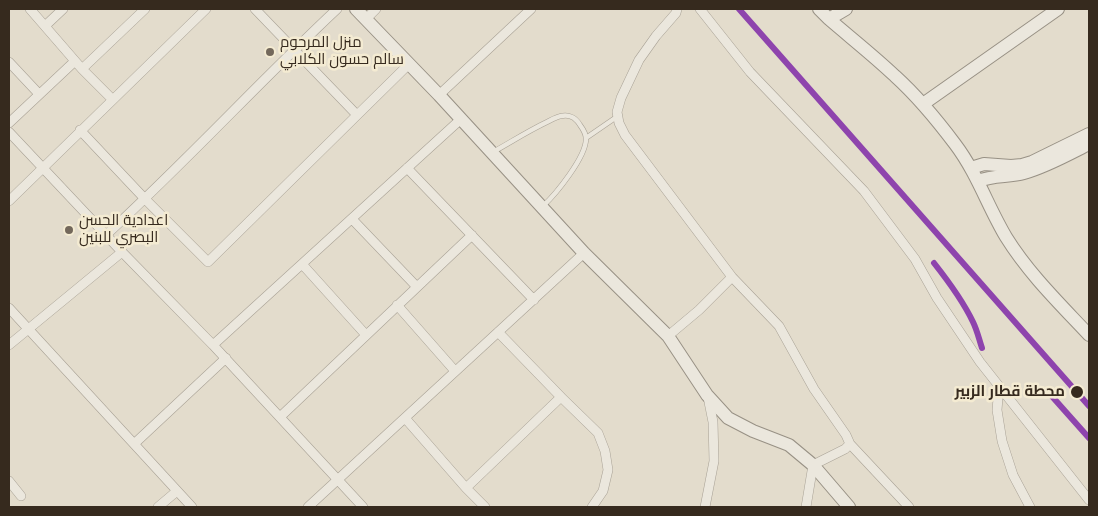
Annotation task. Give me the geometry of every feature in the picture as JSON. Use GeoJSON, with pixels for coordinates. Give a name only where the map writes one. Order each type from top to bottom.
{"type":"FeatureCollection","features":[{"type":"Feature","properties":{"kind":"street"},"geometry":{"type":"LineString","coordinates":[[30,9],[74,61],[112,99]]}},
{"type":"Feature","properties":{"kind":"street"},"geometry":{"type":"LineString","coordinates":[[45,26],[64,9]]}},
{"type":"Feature","properties":{"kind":"street"},"geometry":{"type":"LineString","coordinates":[[82,69],[145,9]]}},
{"type":"Feature","properties":{"kind":"street"},"geometry":{"type":"LineString","coordinates":[[9,201],[205,9]]}},
{"type":"Feature","properties":{"kind":"street"},"geometry":{"type":"LineString","coordinates":[[255,9],[357,115]]}},
{"type":"Feature","properties":{"kind":"street"},"geometry":{"type":"LineString","coordinates":[[106,235],[145,199],[336,9]]}},
{"type":"Feature","properties":{"kind":"street"},"geometry":{"type":"LineString","coordinates":[[356,9],[461,119],[584,253],[668,336],[707,395],[728,418],[753,431],[790,445],[813,465],[849,507]]}},
{"type":"Feature","properties":{"kind":"street"},"geometry":{"type":"LineString","coordinates":[[366,19],[376,9]]}},
{"type":"Feature","properties":{"kind":"street"},"geometry":{"type":"LineString","coordinates":[[438,95],[530,9]]}},
{"type":"Feature","properties":{"kind":"street"},"geometry":{"type":"LineString","coordinates":[[677,9],[676,13],[639,60],[621,98],[617,112],[619,123],[625,135],[732,277],[779,326],[814,388],[846,435],[850,444],[909,507]]}},
{"type":"Feature","properties":{"kind":"street"},"geometry":{"type":"LineString","coordinates":[[700,9],[750,72],[864,190],[915,259],[937,298],[980,362],[1089,500]]}},
{"type":"Feature","properties":{"kind":"street"},"geometry":{"type":"LineString","coordinates":[[819,9],[896,76],[923,104],[957,146],[971,168],[994,216],[1019,256],[1053,297],[1089,335]]}},
{"type":"Feature","properties":{"kind":"street"},"geometry":{"type":"LineString","coordinates":[[829,19],[846,9]]}},
{"type":"Feature","properties":{"kind":"street"},"geometry":{"type":"LineString","coordinates":[[923,104],[1058,9]]}},
{"type":"Feature","properties":{"kind":"street"},"geometry":{"type":"LineString","coordinates":[[9,123],[74,61]]}},
{"type":"Feature","properties":{"kind":"street"},"geometry":{"type":"LineString","coordinates":[[9,62],[40,94]]}},
{"type":"Feature","properties":{"kind":"street"},"geometry":{"type":"LineString","coordinates":[[80,130],[208,262],[409,64]]}},
{"type":"Feature","properties":{"kind":"street"},"geometry":{"type":"LineString","coordinates":[[213,345],[461,119]]}},
{"type":"Feature","properties":{"kind":"street"},"geometry":{"type":"LineString","coordinates":[[9,132],[122,252],[226,358],[363,507]]}},
{"type":"Feature","properties":{"kind":"street"},"geometry":{"type":"LineString","coordinates":[[971,168],[984,164],[1022,165],[1089,134]]}},
{"type":"Feature","properties":{"kind":"street"},"geometry":{"type":"LineString","coordinates":[[978,181],[993,176],[1025,173],[1089,144]]}},
{"type":"Feature","properties":{"kind":"street"},"geometry":{"type":"LineString","coordinates":[[407,168],[534,300]]}},
{"type":"Feature","properties":{"kind":"street"},"geometry":{"type":"LineString","coordinates":[[352,219],[417,287]]}},
{"type":"Feature","properties":{"kind":"street"},"geometry":{"type":"LineString","coordinates":[[280,417],[472,235]]}},
{"type":"Feature","properties":{"kind":"street"},"geometry":{"type":"LineString","coordinates":[[9,346],[122,252]]}},
{"type":"Feature","properties":{"kind":"street"},"geometry":{"type":"LineString","coordinates":[[308,507],[584,253]]}},
{"type":"Feature","properties":{"kind":"street"},"geometry":{"type":"LineString","coordinates":[[302,264],[366,335]]}},
{"type":"Feature","properties":{"kind":"street"},"geometry":{"type":"LineString","coordinates":[[668,336],[699,310],[732,277]]}},
{"type":"Feature","properties":{"kind":"street"},"geometry":{"type":"LineString","coordinates":[[397,306],[456,371]]}},
{"type":"Feature","properties":{"kind":"street"},"geometry":{"type":"LineString","coordinates":[[9,308],[192,507]]}},
{"type":"Feature","properties":{"kind":"street"},"geometry":{"type":"LineString","coordinates":[[498,332],[561,398],[598,433],[605,451],[608,470],[603,491],[592,507]]}},
{"type":"Feature","properties":{"kind":"street"},"geometry":{"type":"LineString","coordinates":[[134,444],[226,358]]}},
{"type":"Feature","properties":{"kind":"street"},"geometry":{"type":"LineString","coordinates":[[999,386],[997,410],[1002,441],[1013,475],[1030,507]]}},
{"type":"Feature","properties":{"kind":"street"},"geometry":{"type":"LineString","coordinates":[[705,507],[714,462],[713,422],[707,395]]}},
{"type":"Feature","properties":{"kind":"street"},"geometry":{"type":"LineString","coordinates":[[466,488],[561,398]]}},
{"type":"Feature","properties":{"kind":"street"},"geometry":{"type":"LineString","coordinates":[[405,418],[485,507]]}},
{"type":"Feature","properties":{"kind":"street"},"geometry":{"type":"LineString","coordinates":[[813,465],[845,449],[850,444]]}},
{"type":"Feature","properties":{"kind":"street"},"geometry":{"type":"LineString","coordinates":[[806,507],[813,465]]}},
{"type":"Feature","properties":{"kind":"street"},"geometry":{"type":"LineString","coordinates":[[9,481],[21,496]]}},
{"type":"Feature","properties":{"kind":"street"},"geometry":{"type":"LineString","coordinates":[[158,507],[176,491]]}},
{"type":"Feature","properties":{"kind":"lane"},"geometry":{"type":"LineString","coordinates":[[492,153],[530,130],[561,116],[569,115],[578,121],[585,132],[585,148],[554,196],[542,208]]}},
{"type":"Feature","properties":{"kind":"lane"},"geometry":{"type":"LineString","coordinates":[[586,138],[618,116]]}},
{"type":"Feature","properties":{"kind":"transit line"},"geometry":{"type":"LineString","coordinates":[[739,9],[1089,406]]}},
{"type":"Feature","properties":{"kind":"transit line"},"geometry":{"type":"LineString","coordinates":[[934,263],[965,307],[982,348]]}},
{"type":"Feature","properties":{"kind":"transit line"},"geometry":{"type":"LineString","coordinates":[[1049,393],[1089,438]]}},
{"type":"Feature","properties":{"kind":"place","name":"منزل المرحوم سالم حسون الكلابي"},"geometry":{"type":"Point","coordinates":[270,52]}},
{"type":"Feature","properties":{"kind":"place","name":"اعدادية الحسن البصري للبنين"},"geometry":{"type":"Point","coordinates":[69,230]}},
{"type":"Feature","properties":{"kind":"place","name":"محطة قطار الزبير"},"geometry":{"type":"Point","coordinates":[1077,392]}}]}
